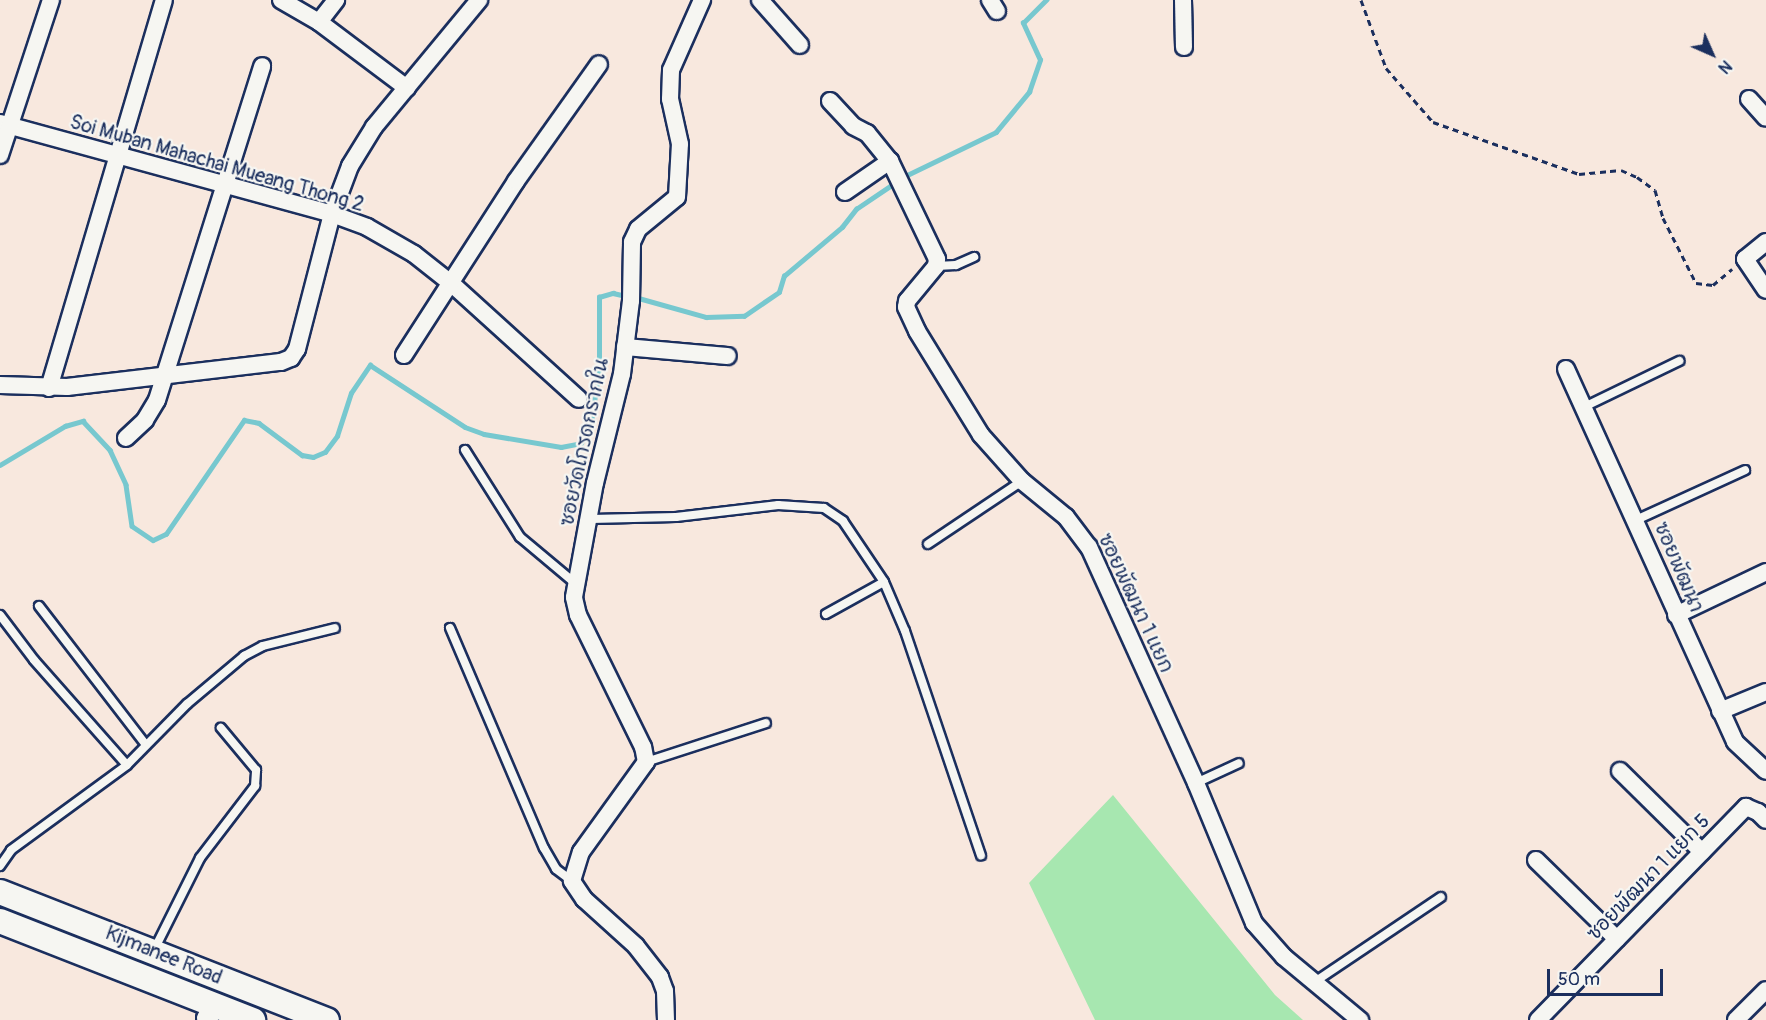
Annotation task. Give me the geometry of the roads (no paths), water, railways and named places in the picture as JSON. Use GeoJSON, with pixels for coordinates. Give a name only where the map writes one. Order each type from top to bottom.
{"type":"FeatureCollection","features":[{"type":"Feature","properties":{"kind":"main road","name":"Kijmanee Road"},"geometry":{"type":"LineString","coordinates":[[0,892],[327,1020]]}},
{"type":"Feature","properties":{"kind":"main road","name":"Kijmanee Road"},"geometry":{"type":"LineString","coordinates":[[0,921],[208,1016],[253,1020]]}},
{"type":"Feature","properties":{"kind":"street"},"geometry":{"type":"LineString","coordinates":[[0,155],[5,124],[51,0]]}},
{"type":"Feature","properties":{"kind":"street"},"geometry":{"type":"LineString","coordinates":[[49,388],[164,0]]}},
{"type":"Feature","properties":{"kind":"street"},"geometry":{"type":"LineString","coordinates":[[281,0],[319,22],[407,88]]}},
{"type":"Feature","properties":{"kind":"street"},"geometry":{"type":"LineString","coordinates":[[319,22],[336,0]]}},
{"type":"Feature","properties":{"kind":"street"},"geometry":{"type":"LineString","coordinates":[[0,385],[49,388],[291,358],[297,350],[332,214],[350,166],[374,127],[479,0]]}},
{"type":"Feature","properties":{"kind":"street","name":"ซอยวัดโกรดกรากใน"},"geometry":{"type":"LineString","coordinates":[[646,762],[644,747],[578,615],[577,584],[625,347],[634,235],[677,197],[680,144],[670,99],[671,70],[702,0]]}},
{"type":"Feature","properties":{"kind":"street"},"geometry":{"type":"LineString","coordinates":[[760,0],[800,45]]}},
{"type":"Feature","properties":{"kind":"street"},"geometry":{"type":"LineString","coordinates":[[1183,0],[1184,47]]}},
{"type":"Feature","properties":{"kind":"street"},"geometry":{"type":"LineString","coordinates":[[404,355],[452,284],[516,181],[598,64]]}},
{"type":"Feature","properties":{"kind":"street"},"geometry":{"type":"LineString","coordinates":[[126,438],[145,420],[166,375],[262,66]]}},
{"type":"Feature","properties":{"kind":"street"},"geometry":{"type":"LineString","coordinates":[[1749,99],[1766,118]]}},
{"type":"Feature","properties":{"kind":"street"},"geometry":{"type":"LineString","coordinates":[[830,101],[853,126],[867,133],[890,161],[937,259],[936,267]]}},
{"type":"Feature","properties":{"kind":"street","name":"Soi Muban Mahachai Mueang Thong 2"},"geometry":{"type":"LineString","coordinates":[[5,124],[225,187],[332,214],[367,227],[414,254],[452,284],[579,399]]}},
{"type":"Feature","properties":{"kind":"street"},"geometry":{"type":"LineString","coordinates":[[845,192],[890,161]]}},
{"type":"Feature","properties":{"kind":"street"},"geometry":{"type":"LineString","coordinates":[[1766,242],[1745,259],[1766,290]]}},
{"type":"Feature","properties":{"kind":"street","name":"ซอยพัฒนา 1 แยก"},"geometry":{"type":"LineString","coordinates":[[936,267],[907,301],[908,311],[981,435],[1022,481],[1066,517],[1089,547],[1196,783],[1254,923],[1284,957],[1360,1020]]}},
{"type":"Feature","properties":{"kind":"street"},"geometry":{"type":"LineString","coordinates":[[625,347],[728,356]]}},
{"type":"Feature","properties":{"kind":"street","name":"ซอยพัฒนา"},"geometry":{"type":"LineString","coordinates":[[1566,369],[1735,742],[1766,771]]}},
{"type":"Feature","properties":{"kind":"street"},"geometry":{"type":"LineString","coordinates":[[1677,615],[1766,572]]}},
{"type":"Feature","properties":{"kind":"street"},"geometry":{"type":"LineString","coordinates":[[1720,711],[1766,692]]}},
{"type":"Feature","properties":{"kind":"street"},"geometry":{"type":"LineString","coordinates":[[646,762],[581,852],[572,881],[584,899],[636,946],[660,977],[665,991],[666,1020]]}},
{"type":"Feature","properties":{"kind":"street"},"geometry":{"type":"LineString","coordinates":[[1620,771],[1702,852]]}},
{"type":"Feature","properties":{"kind":"street","name":"ซอยพัฒนา 1 แยก 5"},"geometry":{"type":"LineString","coordinates":[[1538,1020],[1746,807],[1758,812],[1766,820]]}},
{"type":"Feature","properties":{"kind":"street"},"geometry":{"type":"LineString","coordinates":[[1536,860],[1617,939]]}},
{"type":"Feature","properties":{"kind":"street"},"geometry":{"type":"LineString","coordinates":[[1736,1020],[1766,990]]}},
{"type":"Feature","properties":{"kind":"lane"},"geometry":{"type":"LineString","coordinates":[[936,267],[956,265],[974,257]]}},
{"type":"Feature","properties":{"kind":"lane"},"geometry":{"type":"LineString","coordinates":[[1584,407],[1678,361]]}},
{"type":"Feature","properties":{"kind":"lane"},"geometry":{"type":"LineString","coordinates":[[465,450],[520,537],[577,584]]}},
{"type":"Feature","properties":{"kind":"lane"},"geometry":{"type":"LineString","coordinates":[[1636,520],[1745,470]]}},
{"type":"Feature","properties":{"kind":"lane"},"geometry":{"type":"LineString","coordinates":[[928,544],[1022,481]]}},
{"type":"Feature","properties":{"kind":"lane"},"geometry":{"type":"LineString","coordinates":[[591,519],[676,517],[778,505],[824,508],[843,520],[884,582],[931,700],[981,856]]}},
{"type":"Feature","properties":{"kind":"lane"},"geometry":{"type":"LineString","coordinates":[[826,614],[884,582]]}},
{"type":"Feature","properties":{"kind":"lane"},"geometry":{"type":"LineString","coordinates":[[39,606],[146,745]]}},
{"type":"Feature","properties":{"kind":"lane"},"geometry":{"type":"LineString","coordinates":[[0,615],[34,660],[127,765]]}},
{"type":"Feature","properties":{"kind":"lane"},"geometry":{"type":"LineString","coordinates":[[0,866],[11,850],[127,765],[187,704],[244,656],[263,646],[335,628]]}},
{"type":"Feature","properties":{"kind":"lane"},"geometry":{"type":"LineString","coordinates":[[450,628],[544,848],[556,869],[572,881]]}},
{"type":"Feature","properties":{"kind":"lane"},"geometry":{"type":"LineString","coordinates":[[646,762],[766,723]]}},
{"type":"Feature","properties":{"kind":"lane"},"geometry":{"type":"LineString","coordinates":[[153,950],[200,858],[255,786],[256,770],[221,728]]}},
{"type":"Feature","properties":{"kind":"lane"},"geometry":{"type":"LineString","coordinates":[[1196,783],[1239,763]]}},
{"type":"Feature","properties":{"kind":"lane"},"geometry":{"type":"LineString","coordinates":[[1313,983],[1441,897]]}},
{"type":"Feature","properties":{"kind":"waterway"},"geometry":{"type":"LineString","coordinates":[[903,177],[996,132],[1029,92],[1040,60],[1023,23],[1046,0]]}},
{"type":"Feature","properties":{"kind":"waterway"},"geometry":{"type":"LineString","coordinates":[[635,297],[706,317],[744,316],[779,292],[784,276],[842,227],[856,209],[896,182]]}},
{"type":"Feature","properties":{"kind":"waterway"},"geometry":{"type":"LineString","coordinates":[[0,465],[65,426],[83,421],[110,450],[126,485],[132,526],[153,540],[166,534],[244,420],[259,423],[302,455],[313,457],[325,452],[337,436],[351,393],[370,365],[465,427],[484,434],[561,447],[581,443],[590,430],[599,368],[599,297],[613,293],[626,296]]}}]}
